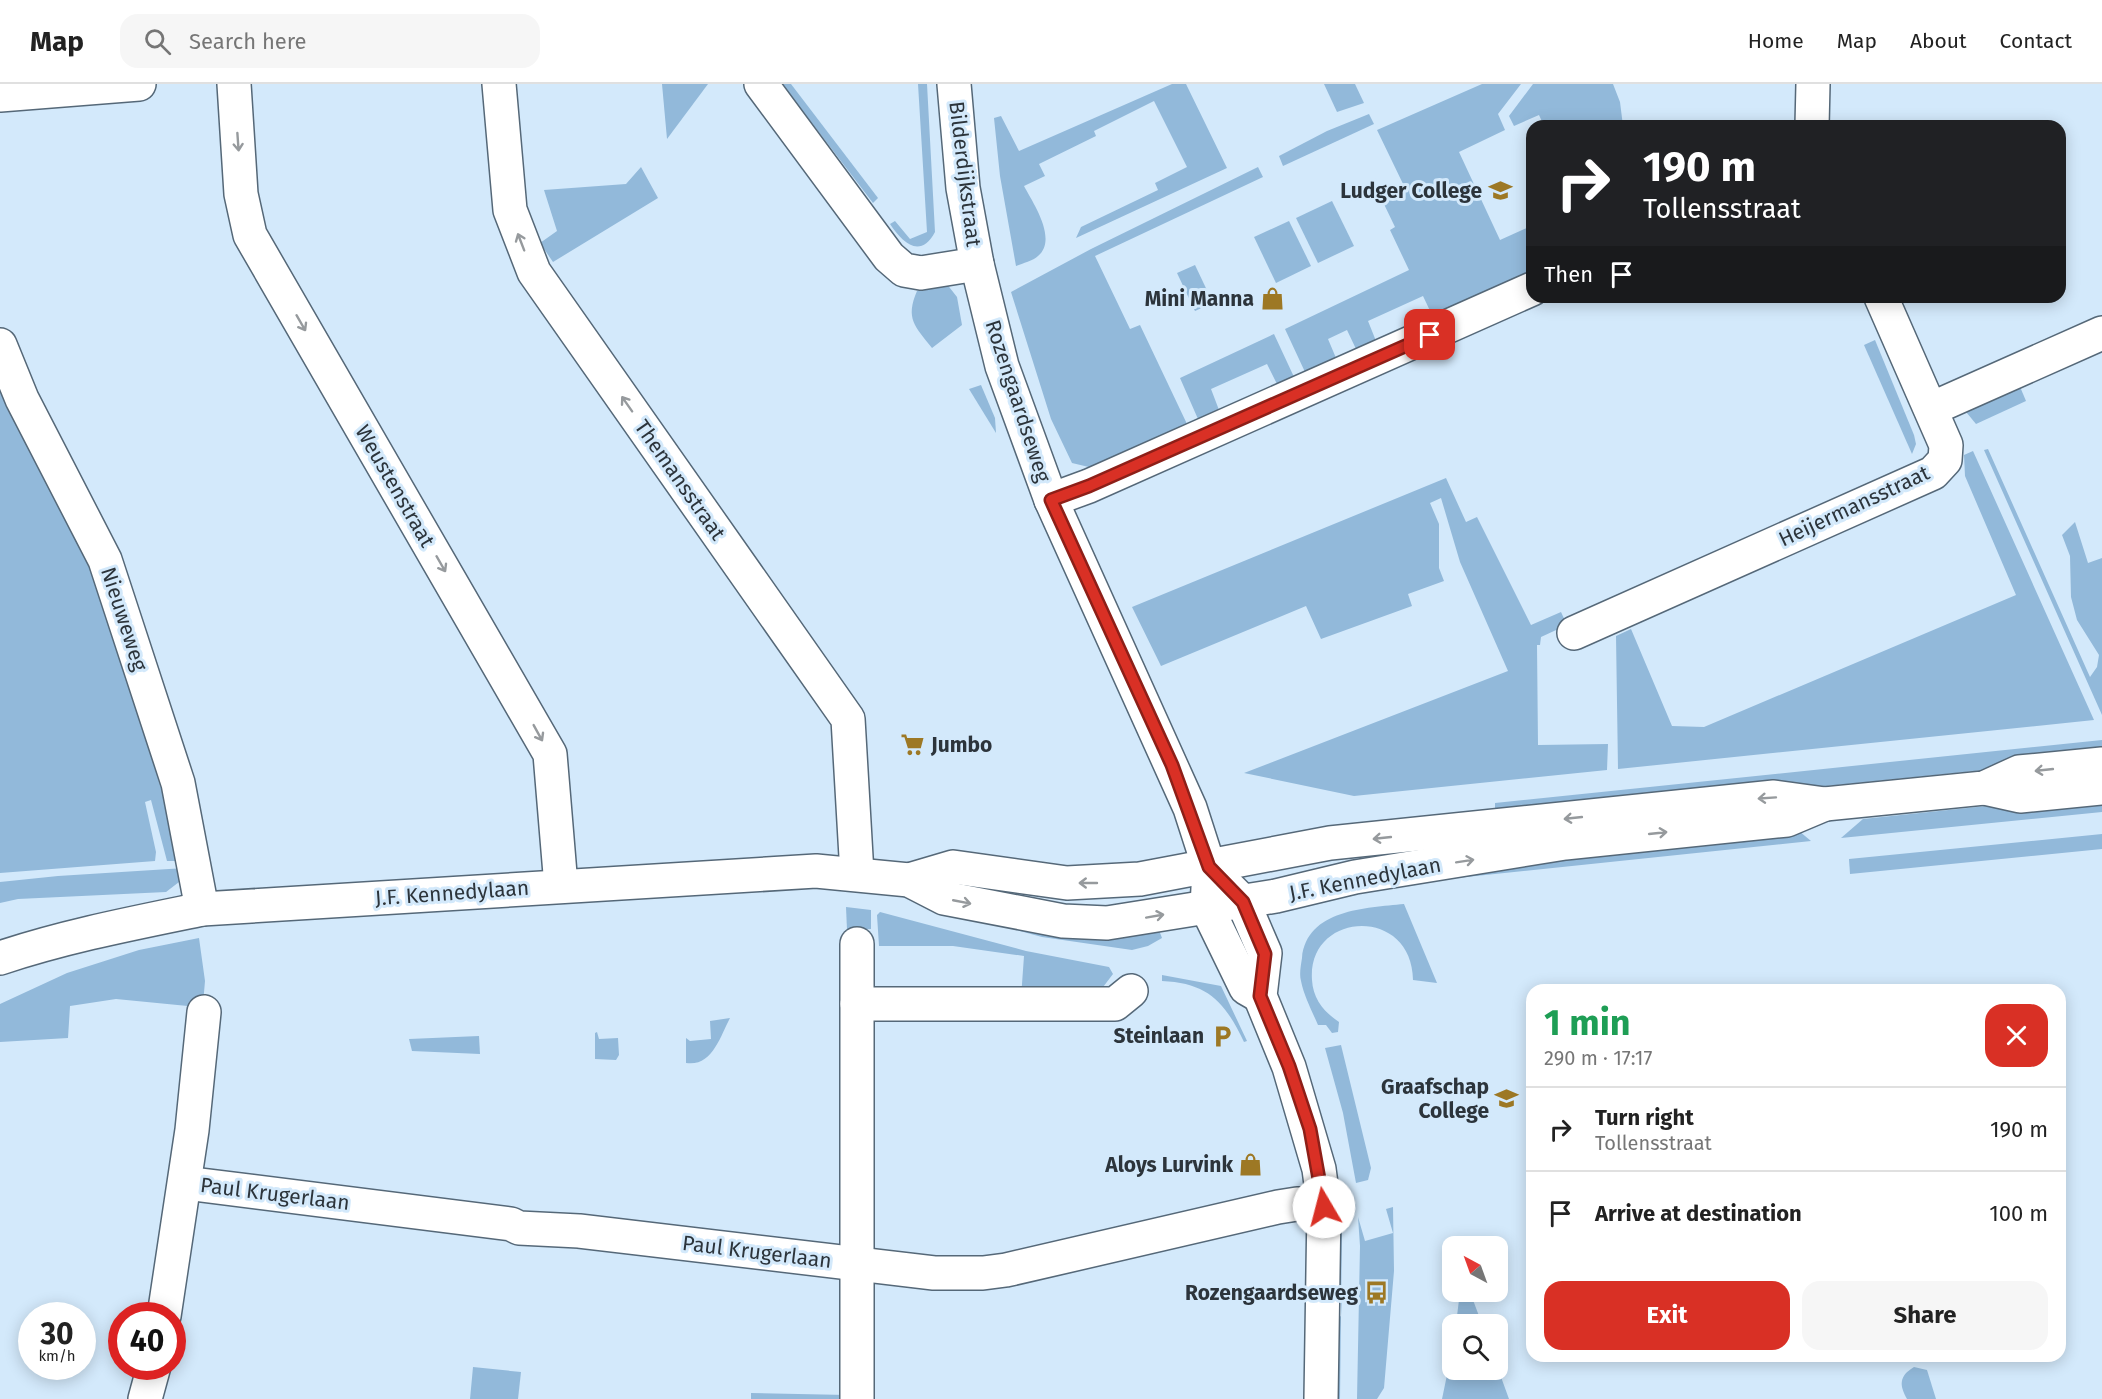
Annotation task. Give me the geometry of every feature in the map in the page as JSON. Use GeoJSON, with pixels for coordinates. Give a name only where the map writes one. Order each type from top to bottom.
{"type":"FeatureCollection","features":[{"type":"Feature","properties":{"kind":"street"},"geometry":{"type":"LineString","coordinates":[[0,95],[139,84]]}},
{"type":"Feature","properties":{"kind":"street","name":"Weustenstraat"},"geometry":{"type":"LineString","coordinates":[[234,84],[241,194],[250,235],[550,754],[561,886]]}},
{"type":"Feature","properties":{"kind":"street","name":"Themansstraat"},"geometry":{"type":"LineString","coordinates":[[499,84],[510,210],[534,272],[848,719],[857,874]]}},
{"type":"Feature","properties":{"kind":"street"},"geometry":{"type":"LineString","coordinates":[[761,84],[890,257],[904,270],[921,273],[977,264]]}},
{"type":"Feature","properties":{"kind":"street","name":"Bilderdijkstraat"},"geometry":{"type":"LineString","coordinates":[[954,84],[963,188],[977,264]]}},
{"type":"Feature","properties":{"kind":"street"},"geometry":{"type":"LineString","coordinates":[[1812,120],[1813,84]]}},
{"type":"Feature","properties":{"kind":"street","name":"Rozengaardseweg"},"geometry":{"type":"LineString","coordinates":[[977,264],[1002,366],[1051,500],[1172,765],[1209,867],[1207,908],[1246,988],[1260,996]]}},
{"type":"Feature","properties":{"kind":"street"},"geometry":{"type":"LineString","coordinates":[[1051,500],[1089,486],[1526,292]]}},
{"type":"Feature","properties":{"kind":"street","name":"Heijermansstraat"},"geometry":{"type":"LineString","coordinates":[[1574,633],[1933,473],[1945,460],[1946,445],[1884,303]]}},
{"type":"Feature","properties":{"kind":"street"},"geometry":{"type":"LineString","coordinates":[[1931,409],[2102,333]]}},
{"type":"Feature","properties":{"kind":"street","name":"Nieuweweg"},"geometry":{"type":"LineString","coordinates":[[0,345],[22,399],[105,560],[178,783],[202,909]]}},
{"type":"Feature","properties":{"kind":"street","name":"J.F. Kennedylaan"},"geometry":{"type":"LineString","coordinates":[[1984,788],[2019,772],[2102,764]]}},
{"type":"Feature","properties":{"kind":"street","name":"J.F. Kennedylaan"},"geometry":{"type":"LineString","coordinates":[[909,880],[954,867],[1033,879],[1099,883],[1140,879],[1330,843],[1774,797],[1825,804],[1984,788],[2020,796],[2102,788]]}},
{"type":"Feature","properties":{"kind":"street","name":"J.F. Kennedylaan"},"geometry":{"type":"LineString","coordinates":[[0,958],[105,928],[202,909],[816,871],[909,880],[944,898],[1063,921],[1107,923],[1243,902],[1355,877],[1565,843],[1787,820],[1825,804]]}},
{"type":"Feature","properties":{"kind":"street","name":"Rozengaardseweg"},"geometry":{"type":"LineString","coordinates":[[1209,867],[1243,902],[1265,954],[1260,996],[1289,1066],[1310,1129],[1324,1207],[1321,1399]]}},
{"type":"Feature","properties":{"kind":"street"},"geometry":{"type":"LineString","coordinates":[[856,944],[857,1399]]}},
{"type":"Feature","properties":{"kind":"street"},"geometry":{"type":"LineString","coordinates":[[857,1004],[1115,1004],[1131,991]]}},
{"type":"Feature","properties":{"kind":"street"},"geometry":{"type":"LineString","coordinates":[[166,1302],[185,1183],[204,1012]]}},
{"type":"Feature","properties":{"kind":"street","name":"Paul Krugerlaan"},"geometry":{"type":"LineString","coordinates":[[185,1183],[511,1224],[519,1227],[579,1231],[934,1273],[983,1273],[1278,1207],[1297,1204],[1324,1207]]}},
{"type":"Feature","properties":{"kind":"street"},"geometry":{"type":"LineString","coordinates":[[145,1399],[150,1380]]}},
{"type":"Feature","properties":{"kind":"shaded area"},"geometry":{"type":"Polygon","coordinates":[[[662,84],[708,84],[667,139],[662,84]]]}},
{"type":"Feature","properties":{"kind":"shaded area"},"geometry":{"type":"Polygon","coordinates":[[[782,84],[791,84],[878,198],[873,203],[782,84]]]}},
{"type":"Feature","properties":{"kind":"shaded area"},"geometry":{"type":"Polygon","coordinates":[[[918,84],[927,84],[935,232],[923,245],[917,247],[900,237],[890,224],[895,221],[910,239],[927,232],[918,84]]]}},
{"type":"Feature","properties":{"kind":"shaded area"},"geometry":{"type":"Polygon","coordinates":[[[1172,84],[1186,84],[1227,168],[1076,238],[1081,227],[1158,190],[1155,183],[1187,167],[1154,101],[1094,131],[1096,136],[1039,164],[1045,176],[1024,186],[1042,221],[1046,240],[1044,249],[1031,261],[1016,266],[1000,176],[994,118],[1001,116],[1019,151],[1172,84]]]}},
{"type":"Feature","properties":{"kind":"shaded area"},"geometry":{"type":"Polygon","coordinates":[[[1324,84],[1355,84],[1364,103],[1337,112],[1324,84]]]}},
{"type":"Feature","properties":{"kind":"shaded area"},"geometry":{"type":"Polygon","coordinates":[[[1482,84],[1521,84],[1498,114],[1505,130],[1459,152],[1500,240],[1526,228],[1526,273],[1432,315],[1423,296],[1368,321],[1376,341],[1356,349],[1347,330],[1328,339],[1336,358],[1305,372],[1285,329],[1409,270],[1390,230],[1395,227],[1382,200],[1405,188],[1377,130],[1482,84]]]}},
{"type":"Feature","properties":{"kind":"shaded area"},"geometry":{"type":"Polygon","coordinates":[[[1533,84],[1613,84],[1620,102],[1622,120],[1541,120],[1539,115],[1514,126],[1509,116],[1533,84]]]}},
{"type":"Feature","properties":{"kind":"shaded area"},"geometry":{"type":"Polygon","coordinates":[[[1369,114],[1374,124],[1283,166],[1279,156],[1327,131],[1369,114]]]}},
{"type":"Feature","properties":{"kind":"shaded area"},"geometry":{"type":"Polygon","coordinates":[[[641,167],[658,198],[553,262],[540,243],[557,231],[544,190],[626,184],[641,167]]]}},
{"type":"Feature","properties":{"kind":"shaded area"},"geometry":{"type":"Polygon","coordinates":[[[1258,167],[1263,177],[1095,256],[1130,329],[1140,325],[1187,424],[1093,468],[1072,463],[1051,419],[1011,292],[1091,249],[1258,167]]]}},
{"type":"Feature","properties":{"kind":"shaded area"},"geometry":{"type":"Polygon","coordinates":[[[1332,201],[1354,246],[1318,263],[1296,218],[1332,201]]]}},
{"type":"Feature","properties":{"kind":"shaded area"},"geometry":{"type":"Polygon","coordinates":[[[1289,221],[1311,266],[1276,283],[1254,237],[1289,221]]]}},
{"type":"Feature","properties":{"kind":"shaded area"},"geometry":{"type":"Polygon","coordinates":[[[1195,265],[1213,303],[1195,311],[1177,273],[1195,265]]]}},
{"type":"Feature","properties":{"kind":"shaded area"},"geometry":{"type":"Polygon","coordinates":[[[946,283],[957,297],[962,325],[932,348],[917,328],[912,309],[917,291],[946,283]]]}},
{"type":"Feature","properties":{"kind":"shaded area"},"geometry":{"type":"Polygon","coordinates":[[[1274,334],[1294,377],[1277,384],[1267,364],[1211,389],[1219,410],[1198,419],[1180,378],[1274,334]]]}},
{"type":"Feature","properties":{"kind":"shaded area"},"geometry":{"type":"Polygon","coordinates":[[[1875,340],[1914,435],[1916,444],[1912,454],[1864,345],[1875,340]]]}},
{"type":"Feature","properties":{"kind":"shaded area"},"geometry":{"type":"Polygon","coordinates":[[[0,370],[102,581],[185,861],[167,861],[151,800],[145,802],[156,852],[155,861],[0,873],[0,370]]]}},
{"type":"Feature","properties":{"kind":"shaded area"},"geometry":{"type":"Polygon","coordinates":[[[2018,382],[2026,401],[1976,424],[1962,407],[2018,382]]]}},
{"type":"Feature","properties":{"kind":"shaded area"},"geometry":{"type":"Polygon","coordinates":[[[981,385],[995,418],[996,433],[969,389],[981,385]]]}},
{"type":"Feature","properties":{"kind":"shaded area"},"geometry":{"type":"Polygon","coordinates":[[[1988,449],[2090,677],[2097,667],[2099,655],[2077,620],[2071,597],[2070,556],[2062,535],[2075,522],[2088,563],[2102,558],[2102,715],[1984,450],[1988,449]]]}},
{"type":"Feature","properties":{"kind":"shaded area"},"geometry":{"type":"Polygon","coordinates":[[[1973,451],[2094,720],[1618,769],[1616,636],[1631,629],[1672,726],[1704,727],[2016,595],[1965,476],[1964,455],[1973,451]]]}},
{"type":"Feature","properties":{"kind":"shaded area"},"geometry":{"type":"Polygon","coordinates":[[[1446,478],[1466,522],[1477,517],[1531,625],[1561,612],[1567,625],[1541,637],[1540,645],[1537,645],[1538,745],[1608,744],[1607,770],[1354,796],[1244,773],[1508,671],[1460,562],[1441,498],[1430,503],[1439,524],[1439,568],[1444,581],[1408,594],[1412,606],[1321,639],[1306,606],[1161,666],[1132,607],[1446,478]]]}},
{"type":"Feature","properties":{"kind":"shaded area"},"geometry":{"type":"Polygon","coordinates":[[[2102,740],[2102,758],[1564,813],[1495,808],[1495,803],[2102,740]]]}},
{"type":"Feature","properties":{"kind":"shaded area"},"geometry":{"type":"Polygon","coordinates":[[[2102,794],[2102,812],[1841,838],[1863,819],[2102,794]]]}},
{"type":"Feature","properties":{"kind":"shaded area"},"geometry":{"type":"Polygon","coordinates":[[[1793,826],[1811,841],[1380,886],[1793,826]]]}},
{"type":"Feature","properties":{"kind":"shaded area"},"geometry":{"type":"Polygon","coordinates":[[[2102,834],[2102,849],[1850,874],[1849,859],[2102,834]]]}},
{"type":"Feature","properties":{"kind":"shaded area"},"geometry":{"type":"Polygon","coordinates":[[[185,868],[179,882],[166,892],[18,899],[0,903],[0,882],[185,868]]]}},
{"type":"Feature","properties":{"kind":"shaded area"},"geometry":{"type":"Polygon","coordinates":[[[1404,904],[1437,983],[1413,980],[1408,956],[1396,939],[1379,929],[1360,926],[1341,930],[1326,940],[1315,957],[1312,980],[1320,1004],[1339,1022],[1338,1032],[1332,1033],[1326,1025],[1318,1025],[1304,992],[1300,975],[1306,942],[1315,929],[1326,920],[1341,914],[1373,907],[1404,904]]]}},
{"type":"Feature","properties":{"kind":"shaded area"},"geometry":{"type":"Polygon","coordinates":[[[846,907],[871,910],[871,929],[847,930],[846,907]]]}},
{"type":"Feature","properties":{"kind":"shaded area"},"geometry":{"type":"Polygon","coordinates":[[[880,912],[1026,951],[1109,967],[1113,974],[1100,991],[1021,998],[1024,956],[953,946],[879,946],[877,915],[880,912]]]}},
{"type":"Feature","properties":{"kind":"shaded area"},"geometry":{"type":"Polygon","coordinates":[[[957,914],[1157,925],[1162,938],[1148,946],[1132,950],[1042,937],[957,914]]]}},
{"type":"Feature","properties":{"kind":"shaded area"},"geometry":{"type":"Polygon","coordinates":[[[199,938],[205,981],[203,1004],[198,1007],[116,999],[70,1006],[68,1038],[0,1042],[0,1004],[67,973],[139,950],[199,938]]]}},
{"type":"Feature","properties":{"kind":"shaded area"},"geometry":{"type":"Polygon","coordinates":[[[1162,975],[1221,986],[1247,1041],[1244,1042],[1230,1016],[1213,997],[1192,986],[1162,981],[1162,975]]]}},
{"type":"Feature","properties":{"kind":"shaded area"},"geometry":{"type":"Polygon","coordinates":[[[730,1018],[719,1042],[709,1056],[695,1063],[686,1063],[686,1038],[690,1041],[711,1039],[710,1021],[730,1018]]]}},
{"type":"Feature","properties":{"kind":"shaded area"},"geometry":{"type":"Polygon","coordinates":[[[597,1032],[599,1039],[618,1038],[619,1055],[616,1060],[595,1059],[595,1033],[597,1032]]]}},
{"type":"Feature","properties":{"kind":"shaded area"},"geometry":{"type":"Polygon","coordinates":[[[479,1036],[480,1054],[412,1051],[409,1039],[479,1036]]]}},
{"type":"Feature","properties":{"kind":"shaded area"},"geometry":{"type":"Polygon","coordinates":[[[1341,1045],[1371,1168],[1368,1180],[1356,1183],[1343,1113],[1325,1048],[1341,1045]]]}},
{"type":"Feature","properties":{"kind":"shaded area"},"geometry":{"type":"Polygon","coordinates":[[[1393,1207],[1394,1271],[1384,1388],[1377,1399],[1357,1399],[1360,1246],[1358,1217],[1365,1241],[1393,1233],[1386,1209],[1393,1207]]]}},
{"type":"Feature","properties":{"kind":"shaded area"},"geometry":{"type":"Polygon","coordinates":[[[1342,1229],[1341,1299],[1336,1297],[1336,1231],[1342,1229]]]}},
{"type":"Feature","properties":{"kind":"shaded area"},"geometry":{"type":"Polygon","coordinates":[[[1459,1302],[1474,1302],[1478,1314],[1457,1314],[1459,1302]]]}},
{"type":"Feature","properties":{"kind":"shaded area"},"geometry":{"type":"Polygon","coordinates":[[[1341,1316],[1340,1399],[1334,1399],[1337,1318],[1341,1316]]]}},
{"type":"Feature","properties":{"kind":"shaded area"},"geometry":{"type":"Polygon","coordinates":[[[473,1367],[521,1372],[518,1399],[470,1399],[473,1367]]]}},
{"type":"Feature","properties":{"kind":"shaded area"},"geometry":{"type":"Polygon","coordinates":[[[1914,1367],[1927,1370],[1936,1399],[1907,1399],[1902,1381],[1905,1374],[1914,1367]]]}},
{"type":"Feature","properties":{"kind":"shaded area"},"geometry":{"type":"Polygon","coordinates":[[[1446,1380],[1502,1380],[1509,1399],[1442,1399],[1446,1380]]]}},
{"type":"Feature","properties":{"kind":"shaded area"},"geometry":{"type":"Polygon","coordinates":[[[751,1393],[847,1395],[847,1399],[751,1399],[751,1393]]]}},
{"type":"Feature","properties":{"kind":"place","name":"Ludger College"},"geometry":{"type":"Point","coordinates":[1500,191]}},
{"type":"Feature","properties":{"kind":"place","name":"Mini Manna"},"geometry":{"type":"Point","coordinates":[1272,299]}},
{"type":"Feature","properties":{"kind":"place","name":"Jumbo"},"geometry":{"type":"Point","coordinates":[913,745]}},
{"type":"Feature","properties":{"kind":"place","name":"Steinlaan"},"geometry":{"type":"Point","coordinates":[1222,1036]}},
{"type":"Feature","properties":{"kind":"place","name":"Graafschap College"},"geometry":{"type":"Point","coordinates":[1507,1099]}},
{"type":"Feature","properties":{"kind":"place","name":"Aloys Lurvink"},"geometry":{"type":"Point","coordinates":[1251,1165]}},
{"type":"Feature","properties":{"kind":"place","name":"Rozengaardseweg"},"geometry":{"type":"Point","coordinates":[1376,1293]}},
{"type":"Feature","properties":{"kind":"route"},"geometry":{"type":"LineString","coordinates":[[1324,1207],[1310,1129],[1275,1028],[1260,996],[1265,954],[1243,902],[1209,867],[1190,808],[1172,765],[1051,500],[1089,486],[1430,335]]}}]}
